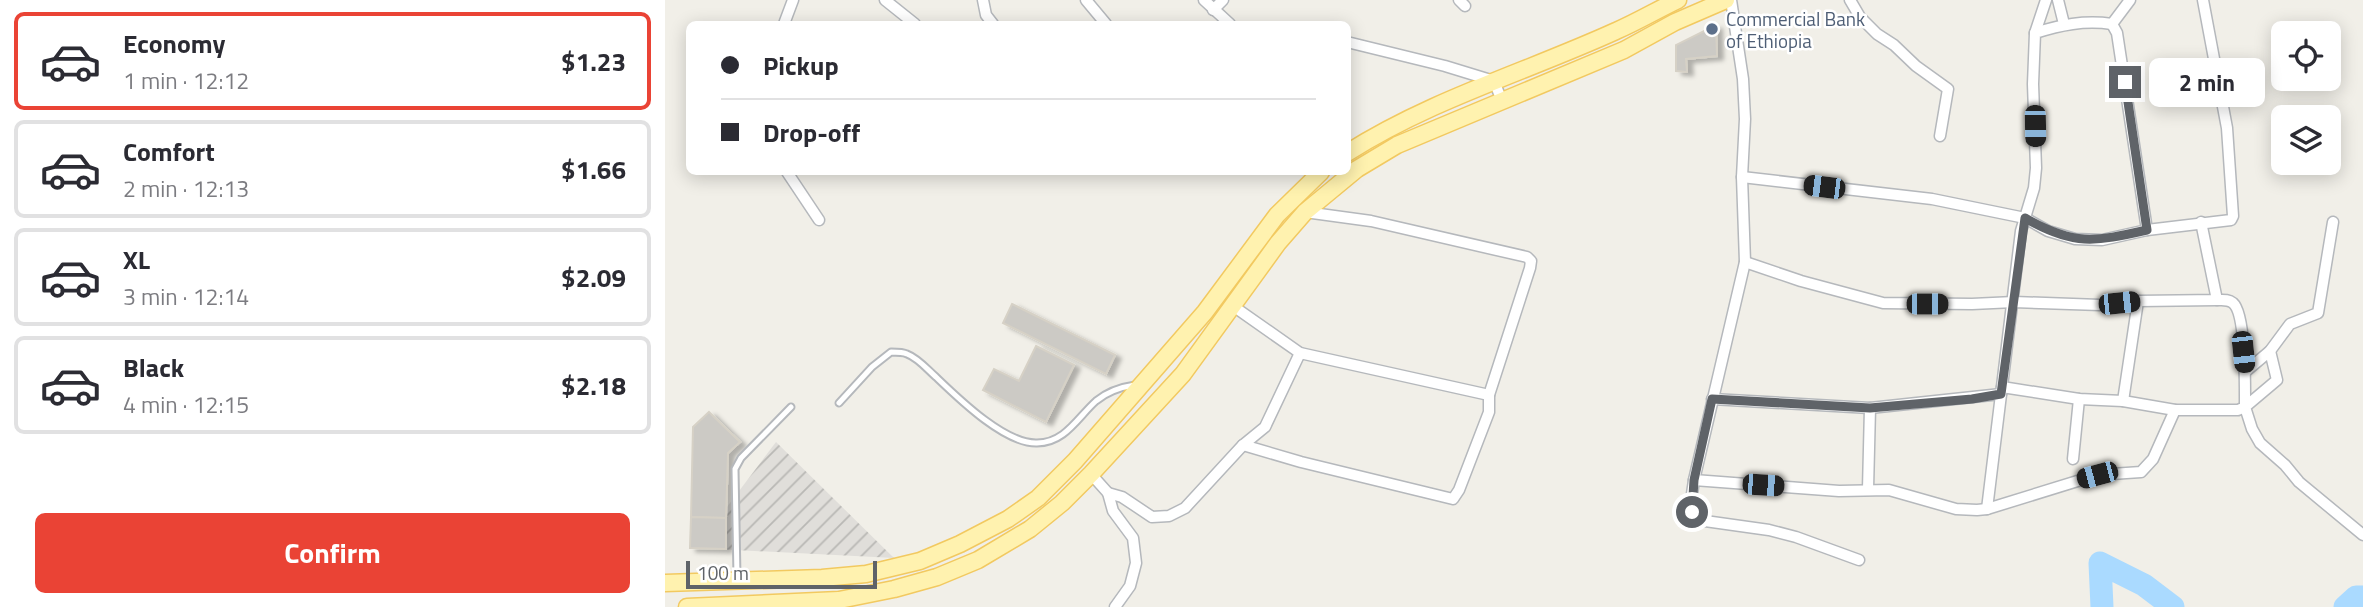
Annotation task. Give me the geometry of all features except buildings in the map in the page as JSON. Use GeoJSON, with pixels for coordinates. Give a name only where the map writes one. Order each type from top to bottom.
{"type":"FeatureCollection","features":[{"type":"Feature","properties":{"kind":"main road"},"geometry":{"type":"LineString","coordinates":[[1351,151],[1396,125],[1494,81],[1617,31],[1678,0]]}},
{"type":"Feature","properties":{"kind":"main road"},"geometry":{"type":"LineString","coordinates":[[1351,174],[1397,145],[1624,50],[1675,22],[1729,0]]}},
{"type":"Feature","properties":{"kind":"main road"},"geometry":{"type":"LineString","coordinates":[[665,583],[866,574],[920,561],[1008,519],[1038,498],[1075,461],[1205,312],[1277,215],[1318,175]]}},
{"type":"Feature","properties":{"kind":"main road"},"geometry":{"type":"LineString","coordinates":[[687,607],[839,600],[894,589],[937,577],[978,560],[1030,530],[1091,474],[1183,374],[1278,243],[1305,212],[1350,175]]}},
{"type":"Feature","properties":{"kind":"street"},"geometry":{"type":"LineString","coordinates":[[785,21],[793,0]]}},
{"type":"Feature","properties":{"kind":"street"},"geometry":{"type":"LineString","coordinates":[[885,0],[911,21]]}},
{"type":"Feature","properties":{"kind":"street"},"geometry":{"type":"LineString","coordinates":[[982,0],[991,21]]}},
{"type":"Feature","properties":{"kind":"street"},"geometry":{"type":"LineString","coordinates":[[1086,0],[1104,21]]}},
{"type":"Feature","properties":{"kind":"street"},"geometry":{"type":"LineString","coordinates":[[1204,0],[1226,21]]}},
{"type":"Feature","properties":{"kind":"street"},"geometry":{"type":"LineString","coordinates":[[1213,10],[1223,0]]}},
{"type":"Feature","properties":{"kind":"street"},"geometry":{"type":"LineString","coordinates":[[1729,0],[1743,79],[1745,262],[1694,480],[1692,512],[1696,518],[1705,521],[1769,530],[1859,560]]}},
{"type":"Feature","properties":{"kind":"street"},"geometry":{"type":"LineString","coordinates":[[1850,0],[1860,18],[1877,34],[1948,89],[1940,136]]}},
{"type":"Feature","properties":{"kind":"street"},"geometry":{"type":"LineString","coordinates":[[1987,509],[2021,231],[2034,188],[2035,33],[2046,0]]}},
{"type":"Feature","properties":{"kind":"street"},"geometry":{"type":"LineString","coordinates":[[2058,0],[2064,24]]}},
{"type":"Feature","properties":{"kind":"street"},"geometry":{"type":"LineString","coordinates":[[2112,24],[2130,0]]}},
{"type":"Feature","properties":{"kind":"street"},"geometry":{"type":"LineString","coordinates":[[1742,177],[1932,199],[2025,218],[2048,231],[2075,240],[2102,240],[2147,230],[2231,220],[2233,216],[2227,128],[2203,0]]}},
{"type":"Feature","properties":{"kind":"street"},"geometry":{"type":"LineString","coordinates":[[2035,33],[2064,24],[2112,24]]}},
{"type":"Feature","properties":{"kind":"street"},"geometry":{"type":"LineString","coordinates":[[2112,24],[2117,33],[2147,230]]}},
{"type":"Feature","properties":{"kind":"street"},"geometry":{"type":"LineString","coordinates":[[1351,43],[1494,81],[1502,101]]}},
{"type":"Feature","properties":{"kind":"street"},"geometry":{"type":"LineString","coordinates":[[789,175],[819,220]]}},
{"type":"Feature","properties":{"kind":"street"},"geometry":{"type":"LineString","coordinates":[[1243,445],[1301,463],[1453,499],[1459,490],[1489,412],[1489,395],[1530,268],[1531,261],[1527,257],[1371,221],[1305,212]]}},
{"type":"Feature","properties":{"kind":"street"},"geometry":{"type":"LineString","coordinates":[[2201,222],[2217,300]]}},
{"type":"Feature","properties":{"kind":"street"},"geometry":{"type":"LineString","coordinates":[[2245,372],[2270,351],[2290,324],[2318,313],[2333,222]]}},
{"type":"Feature","properties":{"kind":"street"},"geometry":{"type":"LineString","coordinates":[[1745,262],[1801,281],[1882,303],[2014,302],[2100,305],[2138,301],[2228,300],[2235,304],[2240,313],[2245,407],[2260,443],[2285,465],[2299,482],[2363,535]]}},
{"type":"Feature","properties":{"kind":"street"},"geometry":{"type":"LineString","coordinates":[[2123,401],[2138,301]]}},
{"type":"Feature","properties":{"kind":"street"},"geometry":{"type":"LineString","coordinates":[[1233,306],[1300,353],[1489,395]]}},
{"type":"Feature","properties":{"kind":"street"},"geometry":{"type":"LineString","coordinates":[[1712,399],[1870,408],[1972,399],[2002,391],[2123,401],[2175,410],[2238,410],[2277,380],[2270,351]]}},
{"type":"Feature","properties":{"kind":"street"},"geometry":{"type":"LineString","coordinates":[[1108,493],[1122,497],[1152,517],[1169,516],[1185,508],[1243,445],[1265,427],[1300,353]]}},
{"type":"Feature","properties":{"kind":"street"},"geometry":{"type":"LineString","coordinates":[[2073,460],[2079,399]]}},
{"type":"Feature","properties":{"kind":"street"},"geometry":{"type":"LineString","coordinates":[[1868,489],[1870,408]]}},
{"type":"Feature","properties":{"kind":"street"},"geometry":{"type":"LineString","coordinates":[[1694,480],[1839,491],[1889,490],[1956,509],[1987,509],[2097,475],[2141,472],[2153,459],[2175,410]]}},
{"type":"Feature","properties":{"kind":"street"},"geometry":{"type":"LineString","coordinates":[[1091,474],[1108,493],[1113,511],[1133,538],[1136,563],[1129,586],[1115,607]]}},
{"type":"Feature","properties":{"kind":"lane"},"geometry":{"type":"LineString","coordinates":[[839,403],[872,367],[891,352],[907,354],[1007,434],[1025,443],[1040,444],[1070,430],[1096,401],[1109,392],[1145,383]]}},
{"type":"Feature","properties":{"kind":"lane"},"geometry":{"type":"LineString","coordinates":[[737,580],[735,469],[741,458],[791,407]]}},
{"type":"Feature","properties":{"kind":"shaded area"},"geometry":{"type":"Polygon","coordinates":[[[776,442],[894,558],[696,548],[776,442]]]}},
{"type":"Feature","properties":{"kind":"waterway"},"geometry":{"type":"LineString","coordinates":[[2102,607],[2100,563],[2144,585],[2173,607]]}},
{"type":"Feature","properties":{"kind":"waterway"},"geometry":{"type":"LineString","coordinates":[[2345,607],[2356,597],[2363,597]]}},
{"type":"Feature","properties":{"kind":"place","name":"Commercial Bank of Ethiopia"},"geometry":{"type":"Point","coordinates":[1712,29]}},
{"type":"Feature","properties":{"kind":"route"},"geometry":{"type":"LineString","coordinates":[[1692,512],[1694,480],[1712,399],[1870,408],[2001,394],[2021,231],[2025,218],[2048,231],[2075,240],[2102,240],[2147,230],[2125,82]]}}]}
